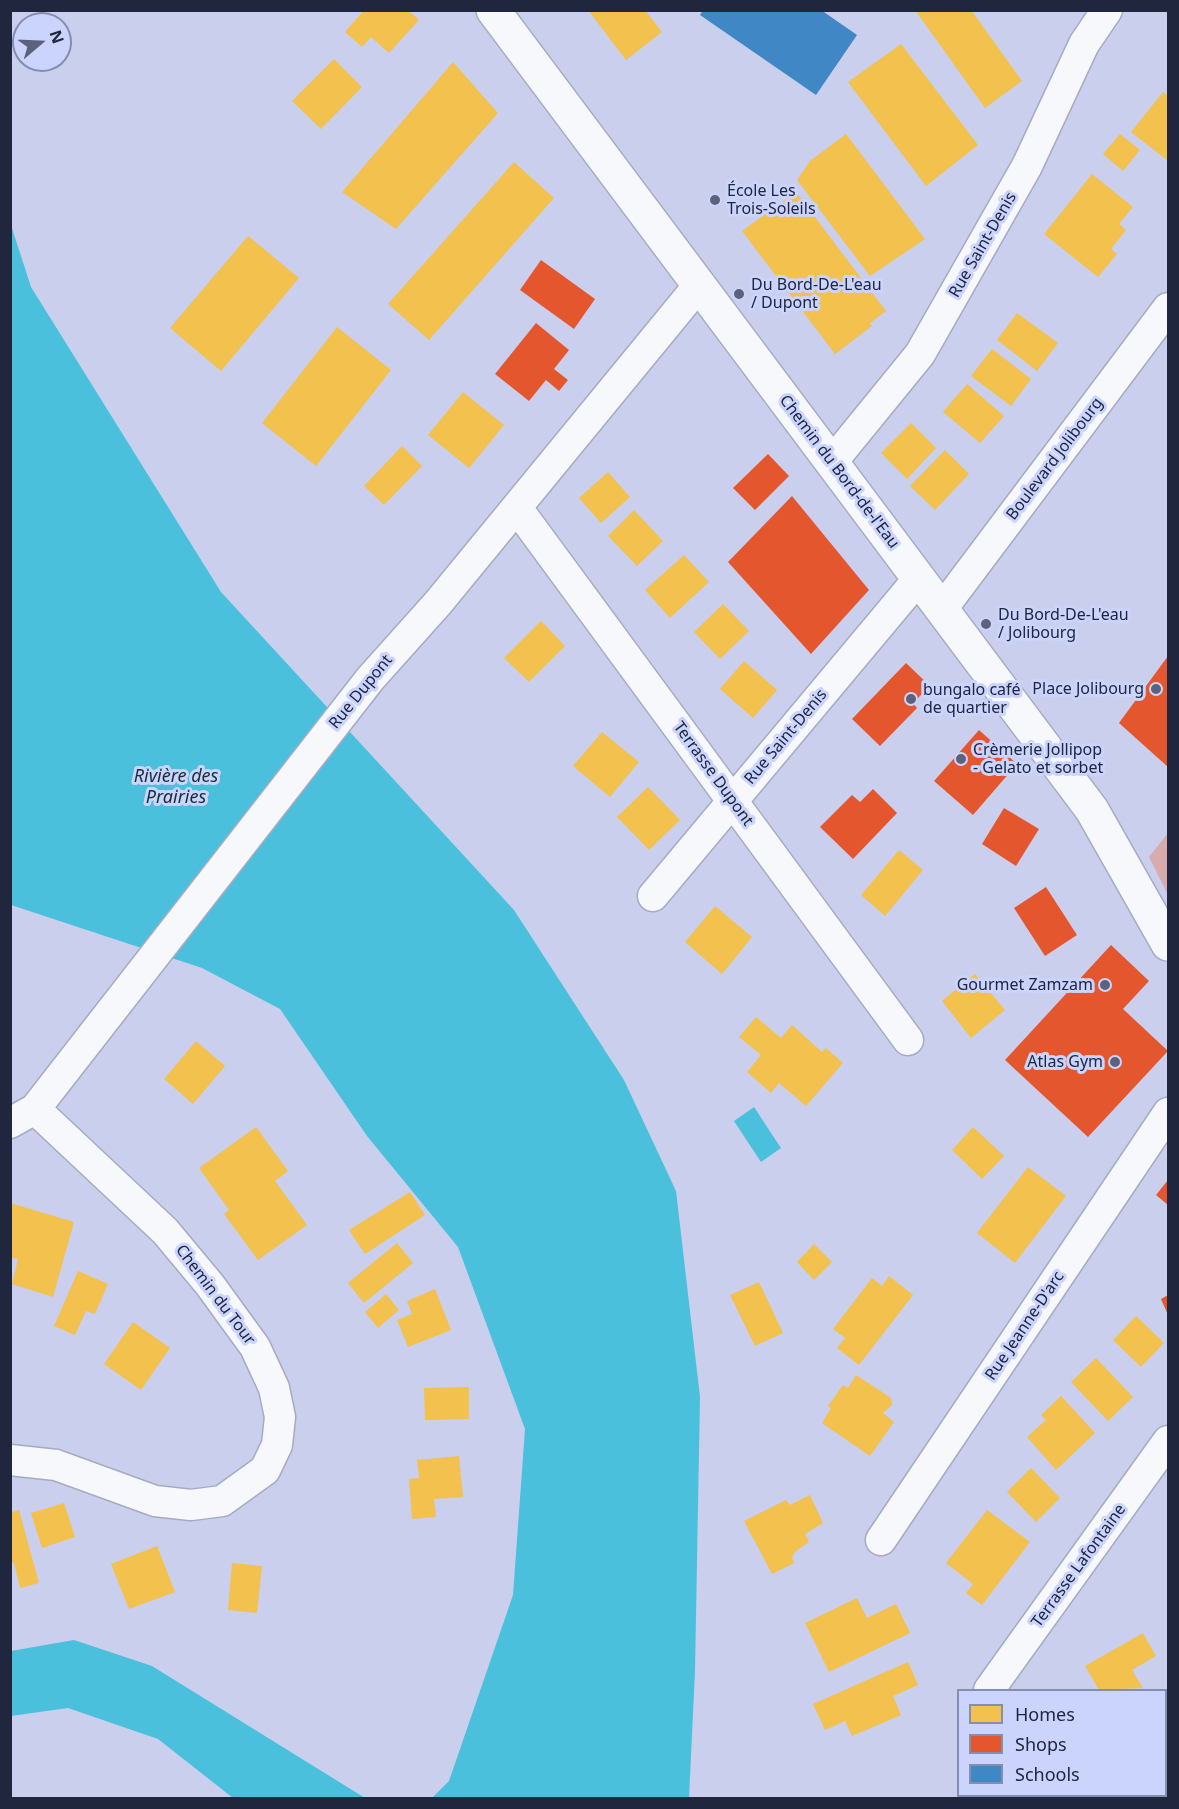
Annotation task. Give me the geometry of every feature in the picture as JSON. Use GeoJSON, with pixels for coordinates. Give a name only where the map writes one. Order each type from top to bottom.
{"type":"FeatureCollection","features":[{"type":"Feature","properties":{"kind":"street","name":"Chemin du Bord-de-l'Eau"},"geometry":{"type":"LineString","coordinates":[[493,10],[1092,810],[1168,944]]}},
{"type":"Feature","properties":{"kind":"street","name":"Rue Saint-Denis"},"geometry":{"type":"LineString","coordinates":[[832,462],[920,354],[1027,166],[1083,44],[1107,10]]}},
{"type":"Feature","properties":{"kind":"street","name":"Rue Dupont"},"geometry":{"type":"LineString","coordinates":[[23,1116],[117,1002],[370,679],[438,603],[699,285]]}},
{"type":"Feature","properties":{"kind":"street","name":"Boulevard Jolibourg"},"geometry":{"type":"LineString","coordinates":[[942,609],[1168,308]]}},
{"type":"Feature","properties":{"kind":"street","name":"Terrasse Dupont"},"geometry":{"type":"LineString","coordinates":[[518,507],[908,1040]]}},
{"type":"Feature","properties":{"kind":"street","name":"Rue Saint-Denis"},"geometry":{"type":"LineString","coordinates":[[653,896],[919,578]]}},
{"type":"Feature","properties":{"kind":"street","name":"Rue Jeanne-D'arc"},"geometry":{"type":"LineString","coordinates":[[881,1540],[1168,1113]]}},
{"type":"Feature","properties":{"kind":"street","name":"Chemin du Tour"},"geometry":{"type":"LineString","coordinates":[[10,1460],[56,1465],[155,1502],[191,1505],[222,1501],[265,1470],[277,1444],[280,1417],[274,1388],[255,1347],[210,1285],[165,1232],[23,1116]]}},
{"type":"Feature","properties":{"kind":"street","name":"Terrasse Lafontaine"},"geometry":{"type":"LineString","coordinates":[[990,1689],[1168,1441]]}},
{"type":"Feature","properties":{"kind":"shaded area"},"geometry":{"type":"Polygon","coordinates":[[[1168,833],[1168,895],[1149,857],[1168,833]]]}},
{"type":"Feature","properties":{"kind":"water","name":"Rivière des Prairies"},"geometry":{"type":"Polygon","coordinates":[[[10,222],[31,287],[221,592],[514,910],[624,1080],[676,1191],[700,1397],[695,1671],[689,1798],[432,1798],[449,1781],[513,1595],[525,1429],[458,1247],[367,1136],[280,1009],[202,968],[11,905],[10,222]]]}},
{"type":"Feature","properties":{"kind":"water"},"geometry":{"type":"Polygon","coordinates":[[[754,1107],[781,1148],[761,1162],[734,1121],[754,1107]]]}},
{"type":"Feature","properties":{"kind":"water"},"geometry":{"type":"Polygon","coordinates":[[[74,1640],[152,1666],[365,1798],[233,1798],[158,1739],[68,1708],[11,1716],[11,1651],[74,1640]]]}},
{"type":"Feature","properties":{"kind":"building: Homes"},"geometry":{"type":"Polygon","coordinates":[[[364,10],[408,10],[419,20],[389,53],[371,37],[362,47],[345,32],[364,10]]]}},
{"type":"Feature","properties":{"kind":"building: Homes"},"geometry":{"type":"Polygon","coordinates":[[[588,10],[645,10],[662,32],[626,60],[588,10]]]}},
{"type":"Feature","properties":{"kind":"building: Homes"},"geometry":{"type":"Polygon","coordinates":[[[915,10],[971,10],[1022,81],[985,108],[915,10]]]}},
{"type":"Feature","properties":{"kind":"building: Homes"},"geometry":{"type":"Polygon","coordinates":[[[901,44],[978,145],[926,186],[848,82],[901,44]]]}},
{"type":"Feature","properties":{"kind":"building: Homes"},"geometry":{"type":"Polygon","coordinates":[[[334,59],[362,87],[321,129],[292,101],[334,59]]]}},
{"type":"Feature","properties":{"kind":"building: Homes"},"geometry":{"type":"Polygon","coordinates":[[[453,62],[498,113],[396,229],[342,192],[453,62]]]}},
{"type":"Feature","properties":{"kind":"building: Homes"},"geometry":{"type":"Polygon","coordinates":[[[1163,92],[1168,96],[1168,161],[1131,132],[1163,92]]]}},
{"type":"Feature","properties":{"kind":"building: Homes"},"geometry":{"type":"Polygon","coordinates":[[[846,134],[925,239],[870,276],[797,180],[810,161],[846,134]]]}},
{"type":"Feature","properties":{"kind":"building: Homes"},"geometry":{"type":"Polygon","coordinates":[[[1120,134],[1140,150],[1123,171],[1103,154],[1120,134]]]}},
{"type":"Feature","properties":{"kind":"building: Homes"},"geometry":{"type":"Polygon","coordinates":[[[514,162],[554,198],[429,340],[388,304],[514,162]]]}},
{"type":"Feature","properties":{"kind":"building: Homes"},"geometry":{"type":"Polygon","coordinates":[[[1092,174],[1133,207],[1119,224],[1126,230],[1111,249],[1117,254],[1098,277],[1044,234],[1092,174]]]}},
{"type":"Feature","properties":{"kind":"building: Homes"},"geometry":{"type":"Polygon","coordinates":[[[796,192],[886,311],[870,323],[872,326],[835,354],[742,231],[796,192]]]}},
{"type":"Feature","properties":{"kind":"building: Homes"},"geometry":{"type":"Polygon","coordinates":[[[248,236],[299,278],[221,371],[170,328],[248,236]]]}},
{"type":"Feature","properties":{"kind":"building: Homes"},"geometry":{"type":"Polygon","coordinates":[[[1017,313],[1058,343],[1037,371],[997,340],[1017,313]]]}},
{"type":"Feature","properties":{"kind":"building: Homes"},"geometry":{"type":"Polygon","coordinates":[[[337,327],[391,370],[316,466],[262,423],[337,327]]]}},
{"type":"Feature","properties":{"kind":"building: Homes"},"geometry":{"type":"Polygon","coordinates":[[[992,349],[1031,379],[1011,406],[971,376],[992,349]]]}},
{"type":"Feature","properties":{"kind":"building: Homes"},"geometry":{"type":"Polygon","coordinates":[[[967,384],[1004,416],[980,443],[943,412],[967,384]]]}},
{"type":"Feature","properties":{"kind":"building: Homes"},"geometry":{"type":"Polygon","coordinates":[[[463,392],[504,425],[469,468],[428,435],[463,392]]]}},
{"type":"Feature","properties":{"kind":"building: Homes"},"geometry":{"type":"Polygon","coordinates":[[[911,423],[936,448],[907,479],[881,453],[911,423]]]}},
{"type":"Feature","properties":{"kind":"building: Homes"},"geometry":{"type":"Polygon","coordinates":[[[402,446],[422,466],[384,505],[364,486],[402,446]]]}},
{"type":"Feature","properties":{"kind":"building: Homes"},"geometry":{"type":"Polygon","coordinates":[[[945,450],[969,474],[935,510],[910,486],[945,450]]]}},
{"type":"Feature","properties":{"kind":"building: Homes"},"geometry":{"type":"Polygon","coordinates":[[[608,472],[630,497],[601,523],[579,498],[608,472]]]}},
{"type":"Feature","properties":{"kind":"building: Homes"},"geometry":{"type":"Polygon","coordinates":[[[634,510],[663,541],[637,566],[608,536],[634,510]]]}},
{"type":"Feature","properties":{"kind":"building: Homes"},"geometry":{"type":"Polygon","coordinates":[[[684,555],[709,582],[670,618],[645,590],[684,555]]]}},
{"type":"Feature","properties":{"kind":"building: Homes"},"geometry":{"type":"Polygon","coordinates":[[[723,604],[749,631],[720,659],[694,632],[723,604]]]}},
{"type":"Feature","properties":{"kind":"building: Homes"},"geometry":{"type":"Polygon","coordinates":[[[541,621],[565,646],[529,682],[504,658],[541,621]]]}},
{"type":"Feature","properties":{"kind":"building: Homes"},"geometry":{"type":"Polygon","coordinates":[[[744,661],[777,690],[753,718],[720,689],[744,661]]]}},
{"type":"Feature","properties":{"kind":"building: Homes"},"geometry":{"type":"Polygon","coordinates":[[[602,732],[639,762],[610,797],[573,766],[602,732]]]}},
{"type":"Feature","properties":{"kind":"building: Homes"},"geometry":{"type":"Polygon","coordinates":[[[648,787],[680,820],[649,850],[617,817],[648,787]]]}},
{"type":"Feature","properties":{"kind":"building: Homes"},"geometry":{"type":"Polygon","coordinates":[[[899,850],[923,870],[885,916],[861,895],[899,850]]]}},
{"type":"Feature","properties":{"kind":"building: Homes"},"geometry":{"type":"Polygon","coordinates":[[[715,906],[752,937],[722,974],[685,942],[715,906]]]}},
{"type":"Feature","properties":{"kind":"building: Homes"},"geometry":{"type":"Polygon","coordinates":[[[975,974],[1005,1010],[971,1038],[942,1001],[975,974]]]}},
{"type":"Feature","properties":{"kind":"building: Homes"},"geometry":{"type":"Polygon","coordinates":[[[756,1017],[781,1038],[792,1025],[822,1052],[826,1048],[843,1063],[806,1106],[779,1083],[771,1093],[747,1072],[761,1055],[739,1037],[756,1017]]]}},
{"type":"Feature","properties":{"kind":"building: Homes"},"geometry":{"type":"Polygon","coordinates":[[[196,1041],[225,1066],[193,1104],[164,1079],[196,1041]]]}},
{"type":"Feature","properties":{"kind":"building: Homes"},"geometry":{"type":"Polygon","coordinates":[[[256,1127],[288,1171],[275,1181],[307,1225],[258,1260],[224,1214],[229,1210],[199,1168],[256,1127]]]}},
{"type":"Feature","properties":{"kind":"building: Homes"},"geometry":{"type":"Polygon","coordinates":[[[973,1127],[1004,1156],[982,1179],[952,1150],[973,1127]]]}},
{"type":"Feature","properties":{"kind":"building: Homes"},"geometry":{"type":"Polygon","coordinates":[[[1028,1167],[1066,1196],[1015,1263],[977,1233],[1028,1167]]]}},
{"type":"Feature","properties":{"kind":"building: Homes"},"geometry":{"type":"Polygon","coordinates":[[[410,1192],[425,1215],[365,1254],[349,1230],[410,1192]]]}},
{"type":"Feature","properties":{"kind":"building: Homes"},"geometry":{"type":"Polygon","coordinates":[[[10,1203],[74,1222],[53,1297],[12,1284],[18,1259],[10,1257],[10,1203]]]}},
{"type":"Feature","properties":{"kind":"building: Homes"},"geometry":{"type":"Polygon","coordinates":[[[397,1243],[413,1263],[364,1303],[348,1283],[397,1243]]]}},
{"type":"Feature","properties":{"kind":"building: Homes"},"geometry":{"type":"Polygon","coordinates":[[[814,1244],[832,1262],[814,1280],[797,1262],[814,1244]]]}},
{"type":"Feature","properties":{"kind":"building: Homes"},"geometry":{"type":"Polygon","coordinates":[[[78,1271],[108,1284],[95,1314],[86,1311],[75,1335],[54,1326],[78,1271]]]}},
{"type":"Feature","properties":{"kind":"building: Homes"},"geometry":{"type":"Polygon","coordinates":[[[889,1276],[913,1295],[859,1365],[837,1348],[845,1338],[833,1329],[872,1278],[882,1286],[889,1276]]]}},
{"type":"Feature","properties":{"kind":"building: Homes"},"geometry":{"type":"Polygon","coordinates":[[[759,1282],[783,1333],[755,1346],[730,1295],[759,1282]]]}},
{"type":"Feature","properties":{"kind":"building: Homes"},"geometry":{"type":"Polygon","coordinates":[[[435,1289],[451,1330],[408,1347],[397,1320],[412,1314],[407,1301],[435,1289]]]}},
{"type":"Feature","properties":{"kind":"building: Homes"},"geometry":{"type":"Polygon","coordinates":[[[386,1294],[399,1310],[378,1328],[365,1312],[386,1294]]]}},
{"type":"Feature","properties":{"kind":"building: Homes"},"geometry":{"type":"Polygon","coordinates":[[[1136,1316],[1164,1343],[1141,1367],[1113,1340],[1136,1316]]]}},
{"type":"Feature","properties":{"kind":"building: Homes"},"geometry":{"type":"Polygon","coordinates":[[[133,1322],[170,1348],[141,1390],[104,1364],[133,1322]]]}},
{"type":"Feature","properties":{"kind":"building: Homes"},"geometry":{"type":"Polygon","coordinates":[[[1096,1358],[1133,1397],[1108,1421],[1071,1382],[1096,1358]]]}},
{"type":"Feature","properties":{"kind":"building: Homes"},"geometry":{"type":"Polygon","coordinates":[[[856,1375],[891,1398],[892,1405],[883,1413],[894,1422],[870,1456],[822,1423],[831,1408],[828,1406],[843,1385],[848,1388],[856,1375]]]}},
{"type":"Feature","properties":{"kind":"building: Homes"},"geometry":{"type":"Polygon","coordinates":[[[469,1387],[469,1419],[425,1420],[424,1388],[469,1387]]]}},
{"type":"Feature","properties":{"kind":"building: Homes"},"geometry":{"type":"Polygon","coordinates":[[[1061,1396],[1095,1433],[1056,1470],[1027,1437],[1046,1420],[1041,1415],[1061,1396]]]}},
{"type":"Feature","properties":{"kind":"building: Homes"},"geometry":{"type":"Polygon","coordinates":[[[459,1456],[463,1497],[434,1499],[436,1517],[412,1519],[409,1479],[419,1478],[417,1460],[459,1456]]]}},
{"type":"Feature","properties":{"kind":"building: Homes"},"geometry":{"type":"Polygon","coordinates":[[[1031,1468],[1060,1498],[1036,1522],[1007,1492],[1031,1468]]]}},
{"type":"Feature","properties":{"kind":"building: Homes"},"geometry":{"type":"Polygon","coordinates":[[[810,1495],[823,1523],[805,1534],[809,1542],[796,1551],[792,1557],[794,1563],[772,1574],[744,1521],[786,1500],[790,1505],[810,1495]]]}},
{"type":"Feature","properties":{"kind":"building: Homes"},"geometry":{"type":"Polygon","coordinates":[[[64,1503],[75,1537],[42,1548],[31,1513],[64,1503]]]}},
{"type":"Feature","properties":{"kind":"building: Homes"},"geometry":{"type":"Polygon","coordinates":[[[19,1510],[39,1583],[20,1588],[14,1563],[10,1563],[10,1513],[19,1510]]]}},
{"type":"Feature","properties":{"kind":"building: Homes"},"geometry":{"type":"Polygon","coordinates":[[[987,1510],[1030,1542],[982,1605],[966,1593],[973,1584],[946,1563],[987,1510]]]}},
{"type":"Feature","properties":{"kind":"building: Homes"},"geometry":{"type":"Polygon","coordinates":[[[157,1546],[175,1592],[129,1609],[111,1564],[157,1546]]]}},
{"type":"Feature","properties":{"kind":"building: Homes"},"geometry":{"type":"Polygon","coordinates":[[[232,1563],[262,1566],[257,1613],[228,1610],[232,1563]]]}},
{"type":"Feature","properties":{"kind":"building: Homes"},"geometry":{"type":"Polygon","coordinates":[[[857,1598],[867,1618],[896,1604],[910,1633],[829,1672],[805,1623],[857,1598]]]}},
{"type":"Feature","properties":{"kind":"building: Homes"},"geometry":{"type":"Polygon","coordinates":[[[1143,1633],[1156,1656],[1132,1670],[1143,1688],[1098,1689],[1085,1666],[1143,1633]]]}},
{"type":"Feature","properties":{"kind":"building: Homes"},"geometry":{"type":"Polygon","coordinates":[[[908,1662],[918,1685],[893,1696],[901,1715],[852,1736],[845,1721],[825,1730],[813,1704],[908,1662]]]}},
{"type":"Feature","properties":{"kind":"building: Shops"},"geometry":{"type":"Polygon","coordinates":[[[541,260],[595,299],[574,329],[520,290],[541,260]]]}},
{"type":"Feature","properties":{"kind":"building: Shops"},"geometry":{"type":"Polygon","coordinates":[[[536,323],[569,350],[554,369],[568,380],[559,391],[546,380],[529,401],[495,374],[536,323]]]}},
{"type":"Feature","properties":{"kind":"building: Shops"},"geometry":{"type":"Polygon","coordinates":[[[768,454],[789,476],[755,510],[733,488],[768,454]]]}},
{"type":"Feature","properties":{"kind":"building: Shops"},"geometry":{"type":"Polygon","coordinates":[[[792,496],[869,590],[811,654],[728,562],[792,496]]]}},
{"type":"Feature","properties":{"kind":"building: Shops","name":"Place Jolibourg"},"geometry":{"type":"Polygon","coordinates":[[[1168,656],[1168,767],[1119,723],[1168,656]]]}},
{"type":"Feature","properties":{"kind":"building: Shops"},"geometry":{"type":"Polygon","coordinates":[[[906,663],[930,686],[913,703],[917,708],[880,746],[852,719],[906,663]]]}},
{"type":"Feature","properties":{"kind":"building: Shops"},"geometry":{"type":"Polygon","coordinates":[[[979,730],[1017,764],[973,815],[934,781],[979,730]]]}},
{"type":"Feature","properties":{"kind":"building: Shops"},"geometry":{"type":"Polygon","coordinates":[[[873,789],[897,813],[853,859],[820,827],[852,795],[860,802],[873,789]]]}},
{"type":"Feature","properties":{"kind":"building: Shops"},"geometry":{"type":"Polygon","coordinates":[[[1004,808],[1039,829],[1016,866],[982,844],[1004,808]]]}},
{"type":"Feature","properties":{"kind":"building: Shops"},"geometry":{"type":"Polygon","coordinates":[[[1046,887],[1077,935],[1045,956],[1014,908],[1046,887]]]}},
{"type":"Feature","properties":{"kind":"building: Shops"},"geometry":{"type":"Polygon","coordinates":[[[1111,945],[1149,981],[1123,1009],[1168,1051],[1088,1137],[1005,1060],[1111,945]]]}},
{"type":"Feature","properties":{"kind":"building: Shops"},"geometry":{"type":"Polygon","coordinates":[[[1168,1180],[1168,1205],[1156,1195],[1168,1180]]]}},
{"type":"Feature","properties":{"kind":"building: Shops"},"geometry":{"type":"Polygon","coordinates":[[[1168,1295],[1168,1315],[1161,1299],[1168,1295]]]}},
{"type":"Feature","properties":{"kind":"building: Schools"},"geometry":{"type":"Polygon","coordinates":[[[703,10],[821,10],[857,35],[816,95],[700,15],[703,10]]]}},
{"type":"Feature","properties":{"kind":"place","name":"École Les Trois-Soleils"},"geometry":{"type":"Point","coordinates":[715,200]}},
{"type":"Feature","properties":{"kind":"place","name":"Du Bord-De-L'eau / Dupont"},"geometry":{"type":"Point","coordinates":[739,294]}},
{"type":"Feature","properties":{"kind":"place","name":"Du Bord-De-L'eau / Jolibourg"},"geometry":{"type":"Point","coordinates":[986,624]}},
{"type":"Feature","properties":{"kind":"place","name":"Place Jolibourg"},"geometry":{"type":"Point","coordinates":[1156,689]}},
{"type":"Feature","properties":{"kind":"place","name":"bungalo café de quartier"},"geometry":{"type":"Point","coordinates":[911,699]}},
{"type":"Feature","properties":{"kind":"place","name":"Crèmerie Jollipop - Gelato et sorbet"},"geometry":{"type":"Point","coordinates":[961,759]}},
{"type":"Feature","properties":{"kind":"place","name":"Gourmet Zamzam"},"geometry":{"type":"Point","coordinates":[1105,985]}},
{"type":"Feature","properties":{"kind":"place","name":"Atlas Gym"},"geometry":{"type":"Point","coordinates":[1115,1062]}}]}
